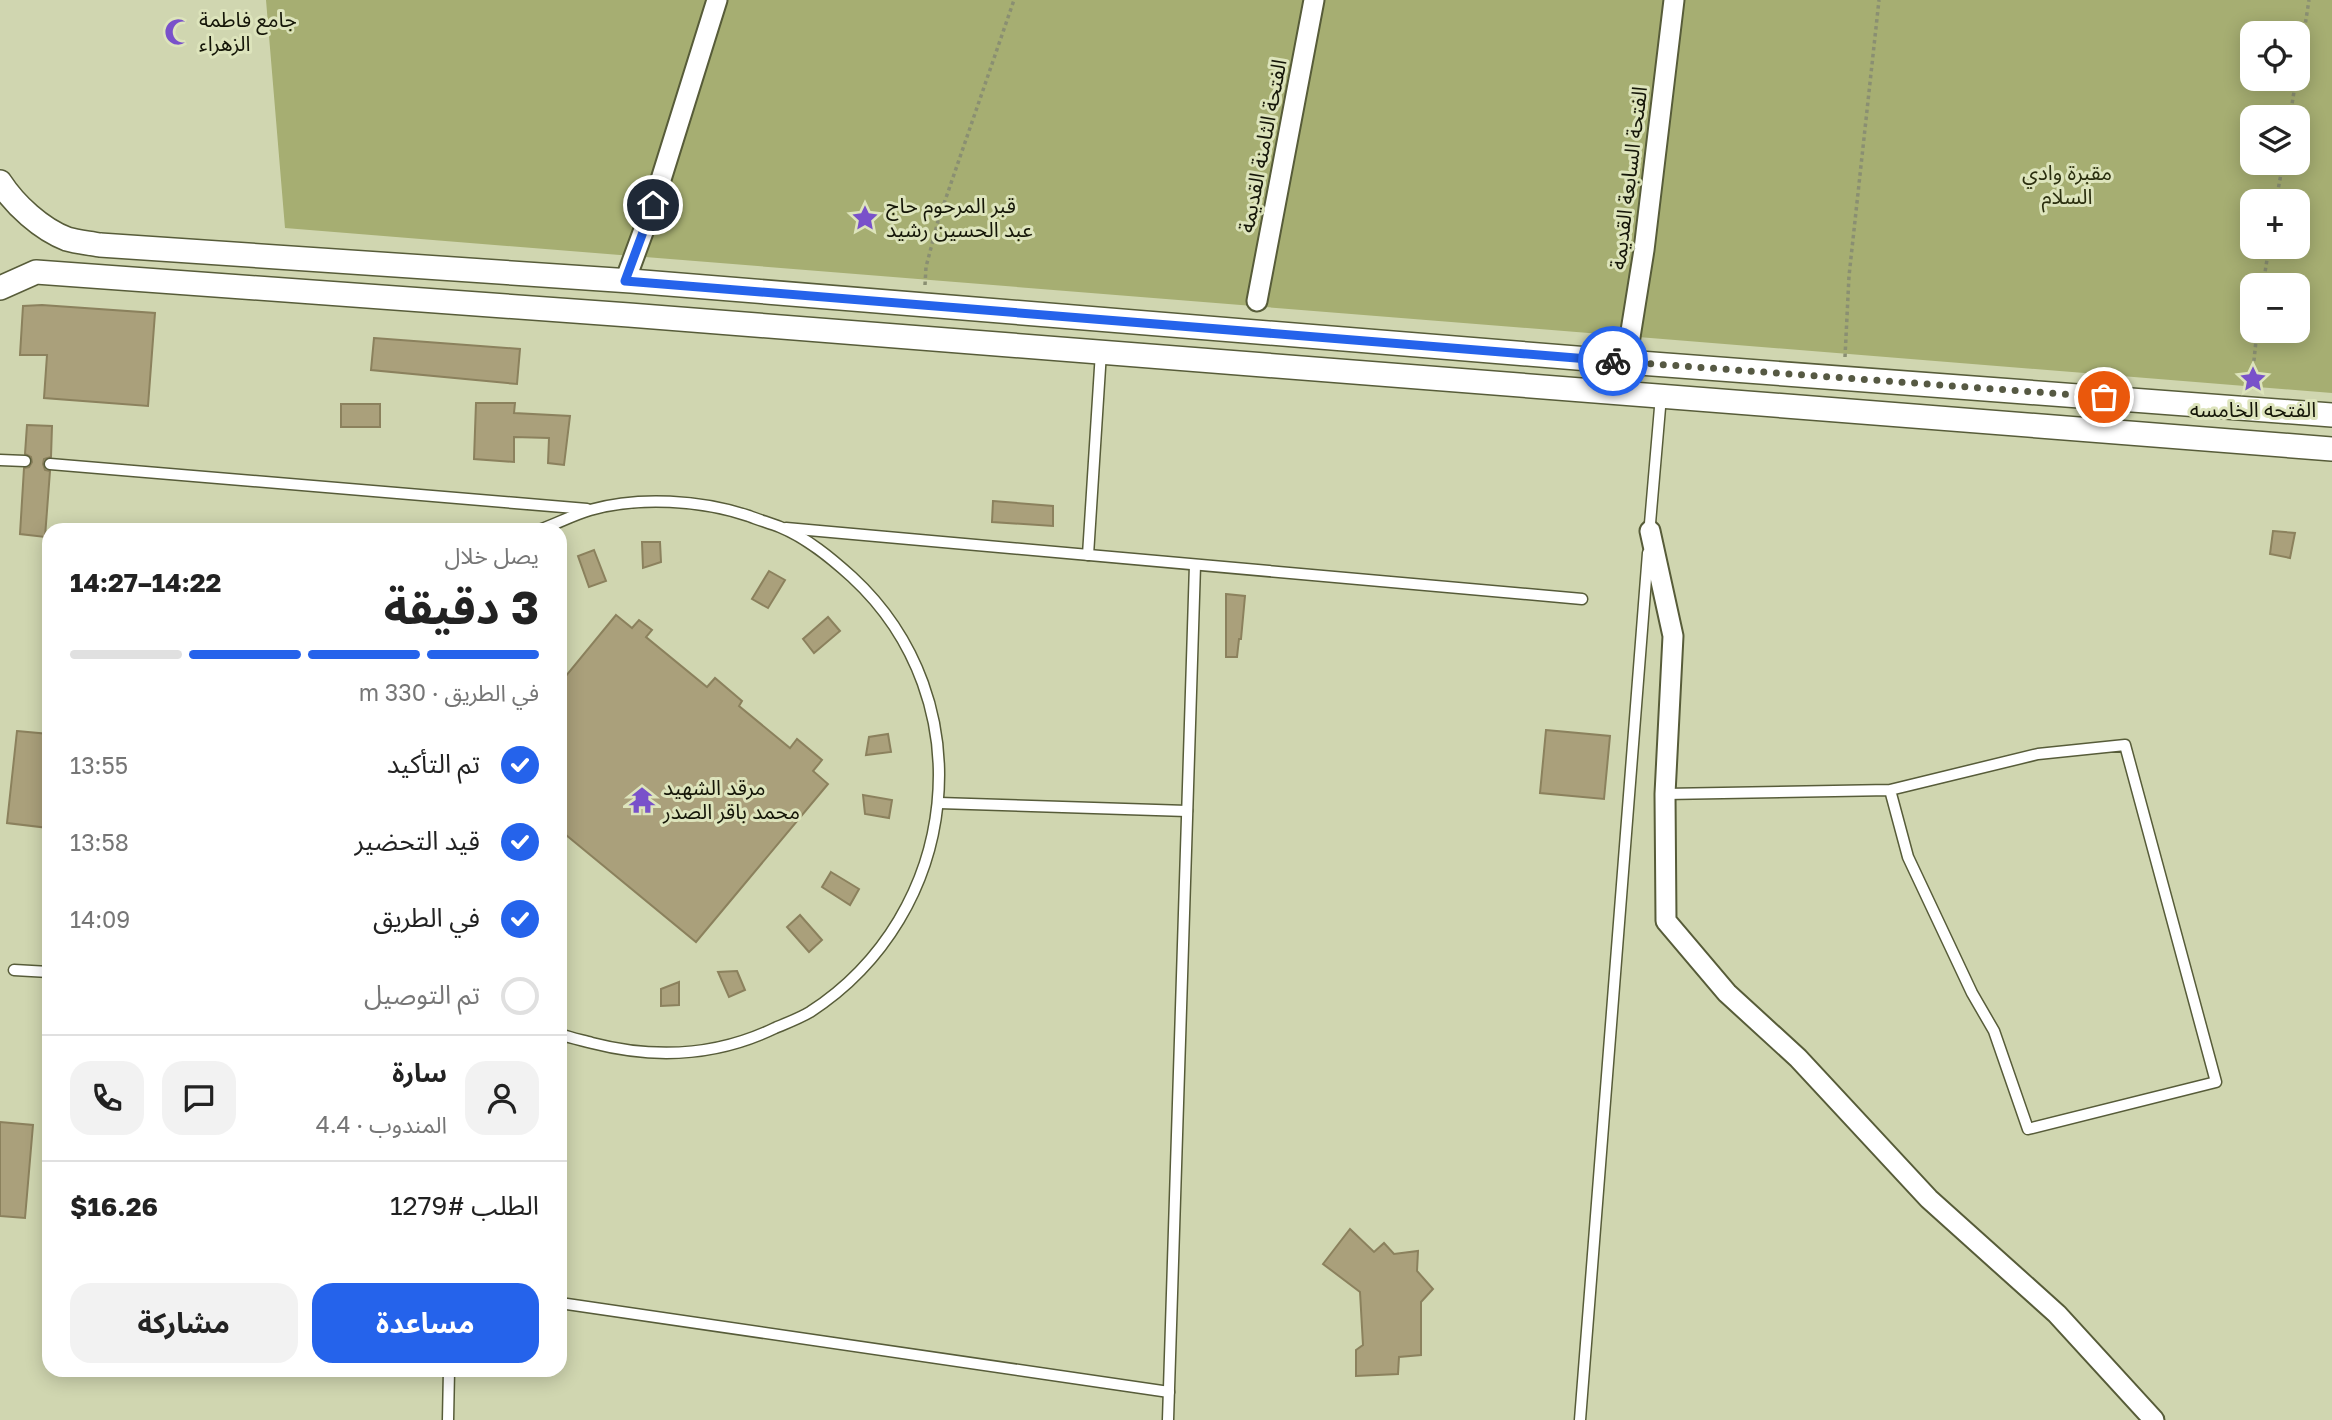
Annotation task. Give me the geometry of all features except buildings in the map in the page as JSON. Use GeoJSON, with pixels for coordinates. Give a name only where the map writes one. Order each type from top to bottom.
{"type":"FeatureCollection","features":[{"type":"Feature","properties":{"kind":"street"},"geometry":{"type":"LineString","coordinates":[[625,281],[653,205],[717,0]]}},
{"type":"Feature","properties":{"kind":"street","name":"الفتحة الثامنة القديمة"},"geometry":{"type":"LineString","coordinates":[[1257,301],[1314,0]]}},
{"type":"Feature","properties":{"kind":"street","name":"الفتحة السابعة القديمة"},"geometry":{"type":"LineString","coordinates":[[1626,362],[1644,250],[1674,0]]}},
{"type":"Feature","properties":{"kind":"street"},"geometry":{"type":"LineString","coordinates":[[0,182],[7,193],[34,220],[67,239],[100,245],[697,286],[1626,362],[2332,415]]}},
{"type":"Feature","properties":{"kind":"street"},"geometry":{"type":"LineString","coordinates":[[0,288],[36,272],[769,325],[2332,449]]}},
{"type":"Feature","properties":{"kind":"street"},"geometry":{"type":"LineString","coordinates":[[697,286],[706,299],[707,306],[702,320]]}},
{"type":"Feature","properties":{"kind":"street"},"geometry":{"type":"LineString","coordinates":[[769,325],[765,307],[776,293]]}},
{"type":"Feature","properties":{"kind":"street"},"geometry":{"type":"LineString","coordinates":[[2155,401],[2163,414],[2162,429],[2158,435]]}},
{"type":"Feature","properties":{"kind":"street"},"geometry":{"type":"LineString","coordinates":[[2222,440],[2217,426],[2218,419],[2238,408]]}},
{"type":"Feature","properties":{"kind":"street"},"geometry":{"type":"LineString","coordinates":[[1650,531],[1673,636],[1665,794],[1666,921],[1727,993],[1798,1058],[1930,1199],[2057,1314],[2154,1420]]}},
{"type":"Feature","properties":{"kind":"lane"},"geometry":{"type":"LineString","coordinates":[[1088,555],[1101,352]]}},
{"type":"Feature","properties":{"kind":"lane"},"geometry":{"type":"LineString","coordinates":[[1580,1420],[1661,396]]}},
{"type":"Feature","properties":{"kind":"lane"},"geometry":{"type":"LineString","coordinates":[[0,460],[25,461]]}},
{"type":"Feature","properties":{"kind":"lane"},"geometry":{"type":"LineString","coordinates":[[50,464],[591,509],[656,500],[720,507],[782,527],[1582,599]]}},
{"type":"Feature","properties":{"kind":"lane"},"geometry":{"type":"LineString","coordinates":[[556,523],[591,509]]}},
{"type":"Feature","properties":{"kind":"lane"},"geometry":{"type":"LineString","coordinates":[[567,1036],[625,1051],[690,1053],[752,1039],[810,1012],[860,972],[899,923],[926,865],[939,803],[939,747],[927,692],[904,641],[871,595],[830,556],[782,527]]}},
{"type":"Feature","properties":{"kind":"lane"},"geometry":{"type":"LineString","coordinates":[[1168,1420],[1195,565]]}},
{"type":"Feature","properties":{"kind":"lane"},"geometry":{"type":"LineString","coordinates":[[1665,794],[1890,790],[2038,754],[2125,745],[2216,1082],[2028,1129],[1994,1031],[1972,993],[1908,857],[1890,790]]}},
{"type":"Feature","properties":{"kind":"lane"},"geometry":{"type":"LineString","coordinates":[[939,803],[1187,811]]}},
{"type":"Feature","properties":{"kind":"lane"},"geometry":{"type":"LineString","coordinates":[[14,970],[42,972]]}},
{"type":"Feature","properties":{"kind":"lane"},"geometry":{"type":"LineString","coordinates":[[567,1304],[1169,1392]]}},
{"type":"Feature","properties":{"kind":"lane"},"geometry":{"type":"LineString","coordinates":[[448,1420],[449,1377]]}},
{"type":"Feature","properties":{"kind":"path"},"geometry":{"type":"LineString","coordinates":[[925,304],[926,267],[938,221],[1014,0]]}},
{"type":"Feature","properties":{"kind":"path"},"geometry":{"type":"LineString","coordinates":[[1844,377],[1849,276],[1880,0]]}},
{"type":"Feature","properties":{"kind":"path"},"geometry":{"type":"LineString","coordinates":[[2306,21],[2309,0]]}},
{"type":"Feature","properties":{"kind":"path"},"geometry":{"type":"LineString","coordinates":[[2238,408],[2254,343]]}},
{"type":"Feature","properties":{"kind":"green space","name":"مقبرة وادي السلام"},"geometry":{"type":"Polygon","coordinates":[[[266,0],[2332,0],[2332,393],[285,228],[266,0]]]}},
{"type":"Feature","properties":{"kind":"way so far"},"geometry":{"type":"LineString","coordinates":[[1613,361],[2104,397]]}},
{"type":"Feature","properties":{"kind":"place","name":"جامع فاطمة الزهراء"},"geometry":{"type":"Point","coordinates":[178,32]}},
{"type":"Feature","properties":{"kind":"place","name":"قبر المرحوم حاج عبد الحسين رشيد"},"geometry":{"type":"Point","coordinates":[865,218]}},
{"type":"Feature","properties":{"kind":"place","name":"الفتحه الخامسه"},"geometry":{"type":"Point","coordinates":[2253,379]}},
{"type":"Feature","properties":{"kind":"place","name":"مرقد الشهيد محمد باقر الصدر"},"geometry":{"type":"Point","coordinates":[642,800]}},
{"type":"Feature","properties":{"kind":"route"},"geometry":{"type":"LineString","coordinates":[[653,205],[625,281],[1613,361]]}}]}
